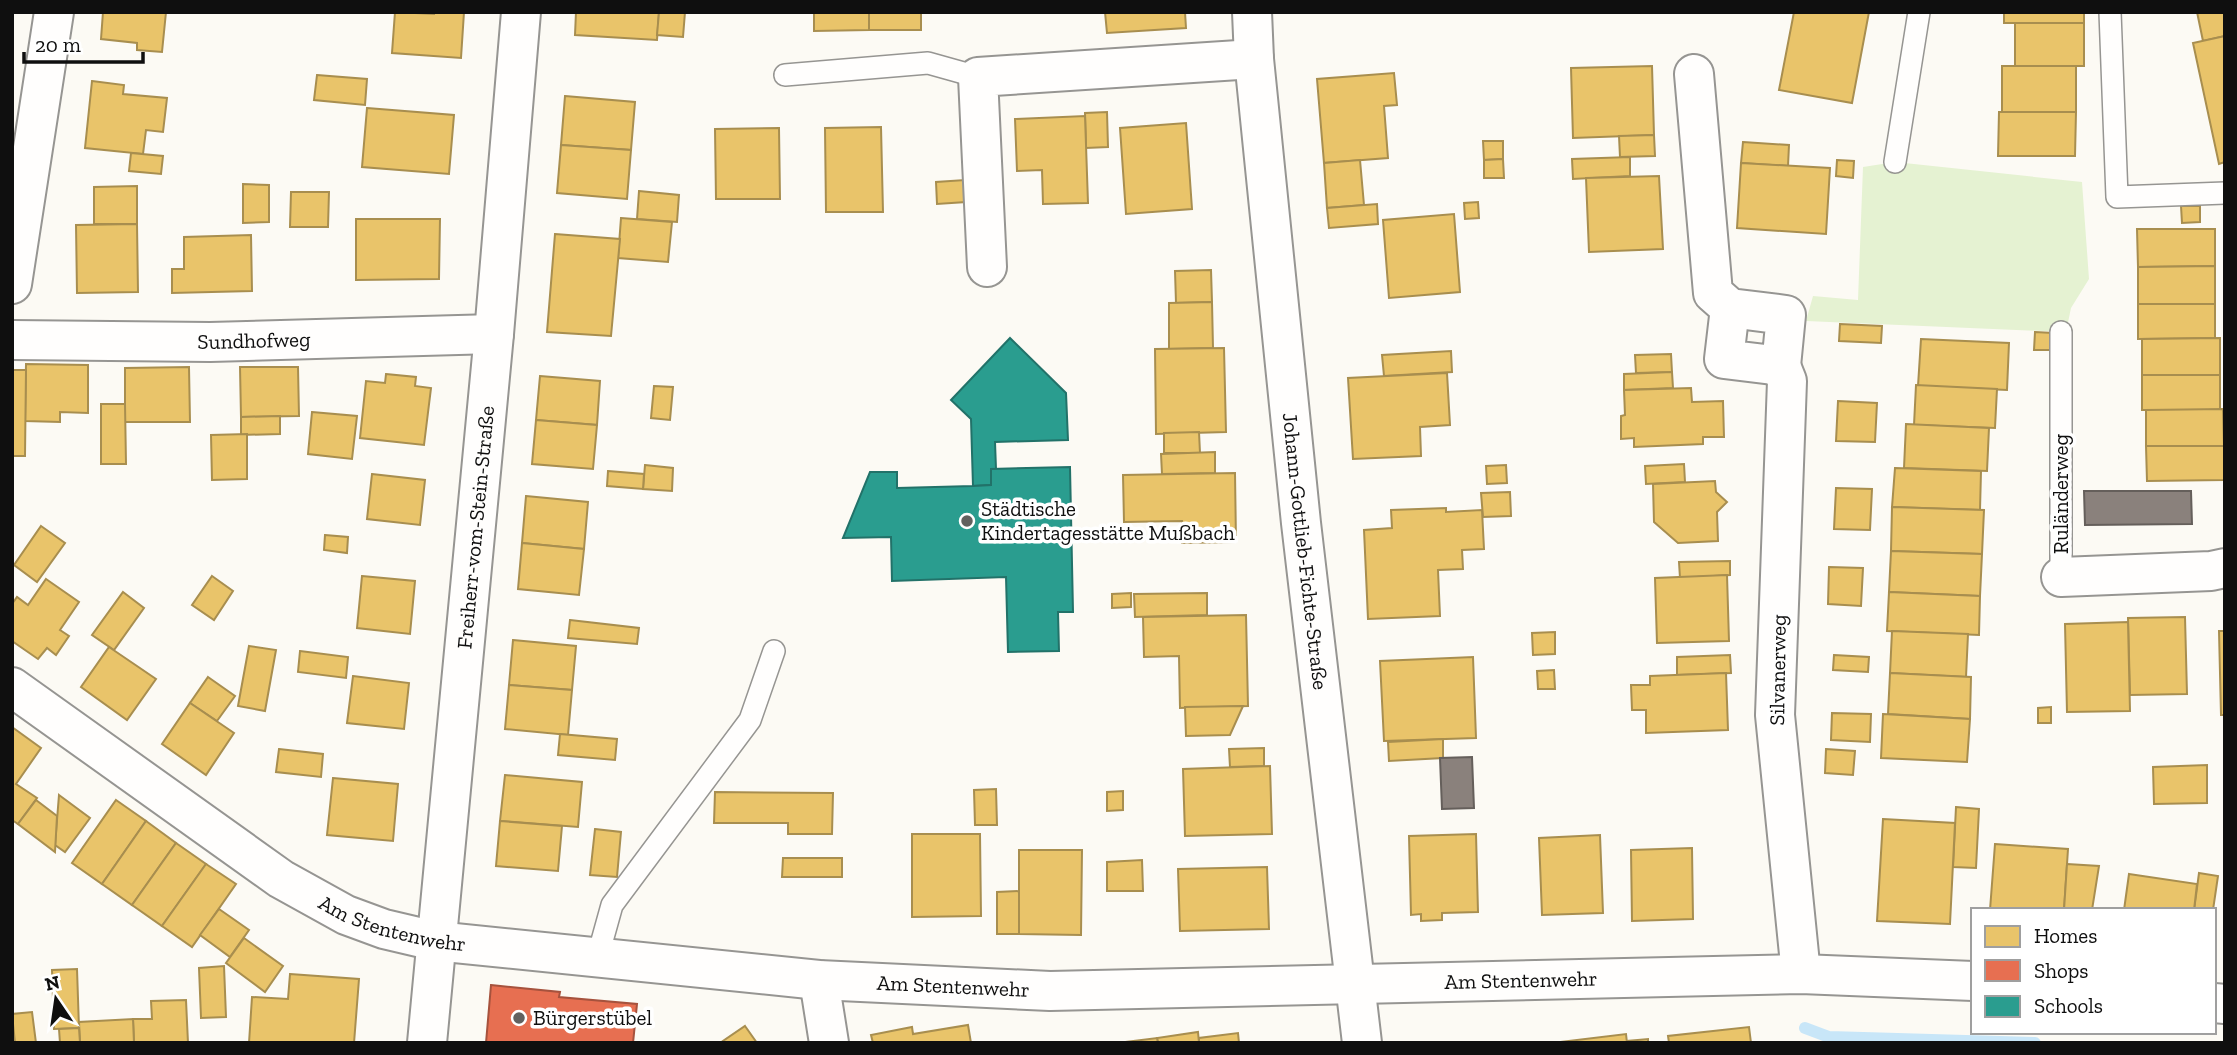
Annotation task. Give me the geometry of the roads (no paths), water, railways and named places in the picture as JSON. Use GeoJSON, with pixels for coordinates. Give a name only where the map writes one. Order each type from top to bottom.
{"type":"FeatureCollection","features":[{"type":"Feature","properties":{"kind":"street"},"geometry":{"type":"LineString","coordinates":[[12,284],[54,12]]}},
{"type":"Feature","properties":{"kind":"street","name":"Freiherr-vom-Stein-Straße"},"geometry":{"type":"LineString","coordinates":[[427,1043],[494,334],[521,12]]}},
{"type":"Feature","properties":{"kind":"street","name":"Johann-Gottlieb-Fichte-Straße"},"geometry":{"type":"LineString","coordinates":[[1252,12],[1254,59],[1301,523],[1362,1043]]}},
{"type":"Feature","properties":{"kind":"street"},"geometry":{"type":"LineString","coordinates":[[987,267],[978,77],[1254,59]]}},
{"type":"Feature","properties":{"kind":"street"},"geometry":{"type":"LineString","coordinates":[[1694,74],[1713,293],[1730,308],[1724,359],[1781,366]]}},
{"type":"Feature","properties":{"kind":"street","name":"Silvanerweg"},"geometry":{"type":"LineString","coordinates":[[1730,308],[1786,314],[1781,366],[1787,381],[1775,715],[1801,974]]}},
{"type":"Feature","properties":{"kind":"street","name":"Sundhofweg"},"geometry":{"type":"LineString","coordinates":[[12,340],[210,342],[494,334]]}},
{"type":"Feature","properties":{"kind":"street","name":"Ruländerweg"},"geometry":{"type":"LineString","coordinates":[[2061,577],[2211,571],[2225,568]]}},
{"type":"Feature","properties":{"kind":"street","name":"Am Stentenwehr"},"geometry":{"type":"LineString","coordinates":[[12,687],[281,879],[346,915],[384,929],[435,941],[819,980],[1050,991],[1801,974],[1971,981]]}},
{"type":"Feature","properties":{"kind":"street"},"geometry":{"type":"LineString","coordinates":[[819,980],[829,1043]]}},
{"type":"Feature","properties":{"kind":"lane"},"geometry":{"type":"LineString","coordinates":[[1895,162],[1919,12]]}},
{"type":"Feature","properties":{"kind":"lane"},"geometry":{"type":"LineString","coordinates":[[2110,12],[2117,197],[2225,193]]}},
{"type":"Feature","properties":{"kind":"lane"},"geometry":{"type":"LineString","coordinates":[[785,75],[928,63],[978,77]]}},
{"type":"Feature","properties":{"kind":"lane","name":"Ruländerweg"},"geometry":{"type":"LineString","coordinates":[[2061,332],[2061,577]]}},
{"type":"Feature","properties":{"kind":"lane"},"geometry":{"type":"LineString","coordinates":[[597,959],[612,905],[750,720],[774,651]]}},
{"type":"Feature","properties":{"kind":"waterway"},"geometry":{"type":"LineString","coordinates":[[1805,1028],[1829,1037],[2035,1043]]}},
{"type":"Feature","properties":{"kind":"place","name":"Städtische Kindertagesstätte Mußbach"},"geometry":{"type":"Point","coordinates":[967,521]}},
{"type":"Feature","properties":{"kind":"place","name":"Bürgerstübel"},"geometry":{"type":"Point","coordinates":[519,1018]}}]}
